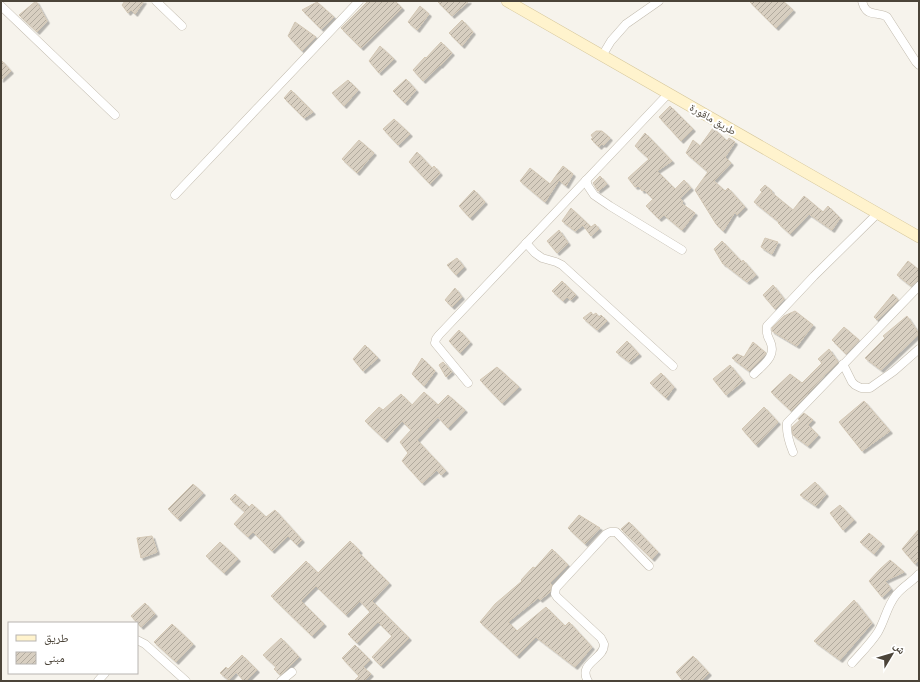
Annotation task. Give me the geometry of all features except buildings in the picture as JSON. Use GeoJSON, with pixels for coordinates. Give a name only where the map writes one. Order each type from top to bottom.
{"type":"FeatureCollection","features":[{"type":"Feature","properties":{"kind":"street"},"geometry":{"type":"LineString","coordinates":[[156,1],[182,26]]}},
{"type":"Feature","properties":{"kind":"street"},"geometry":{"type":"LineString","coordinates":[[175,195],[359,1]]}},
{"type":"Feature","properties":{"kind":"street","name":"طريق ماقورة"},"geometry":{"type":"LineString","coordinates":[[507,1],[919,237]]}},
{"type":"Feature","properties":{"kind":"street"},"geometry":{"type":"LineString","coordinates":[[602,56],[626,24],[659,1]]}},
{"type":"Feature","properties":{"kind":"street"},"geometry":{"type":"LineString","coordinates":[[862,1],[868,11],[874,14],[883,14],[887,17],[919,65]]}},
{"type":"Feature","properties":{"kind":"street"},"geometry":{"type":"LineString","coordinates":[[1,6],[115,115]]}},
{"type":"Feature","properties":{"kind":"street"},"geometry":{"type":"LineString","coordinates":[[468,383],[435,343],[436,339],[668,94]]}},
{"type":"Feature","properties":{"kind":"street"},"geometry":{"type":"LineString","coordinates":[[586,180],[594,195],[682,250]]}},
{"type":"Feature","properties":{"kind":"street"},"geometry":{"type":"LineString","coordinates":[[754,374],[770,359],[772,347],[766,335],[768,326],[814,276],[878,213]]}},
{"type":"Feature","properties":{"kind":"street"},"geometry":{"type":"LineString","coordinates":[[526,243],[534,253],[542,258],[562,265],[673,366]]}},
{"type":"Feature","properties":{"kind":"street"},"geometry":{"type":"LineString","coordinates":[[793,452],[786,431],[787,423],[919,286]]}},
{"type":"Feature","properties":{"kind":"street"},"geometry":{"type":"LineString","coordinates":[[843,364],[855,385],[861,388],[870,388],[894,371],[919,349]]}},
{"type":"Feature","properties":{"kind":"street"},"geometry":{"type":"LineString","coordinates":[[588,681],[585,676],[586,669],[603,650],[604,644],[601,638],[557,597],[555,594],[556,588],[606,534],[610,532],[616,532],[649,566]]}},
{"type":"Feature","properties":{"kind":"street"},"geometry":{"type":"LineString","coordinates":[[852,663],[872,641],[890,603],[897,594],[919,574]]}},
{"type":"Feature","properties":{"kind":"street"},"geometry":{"type":"LineString","coordinates":[[138,640],[145,644],[186,681]]}},
{"type":"Feature","properties":{"kind":"street"},"geometry":{"type":"LineString","coordinates":[[281,681],[292,672]]}}]}
